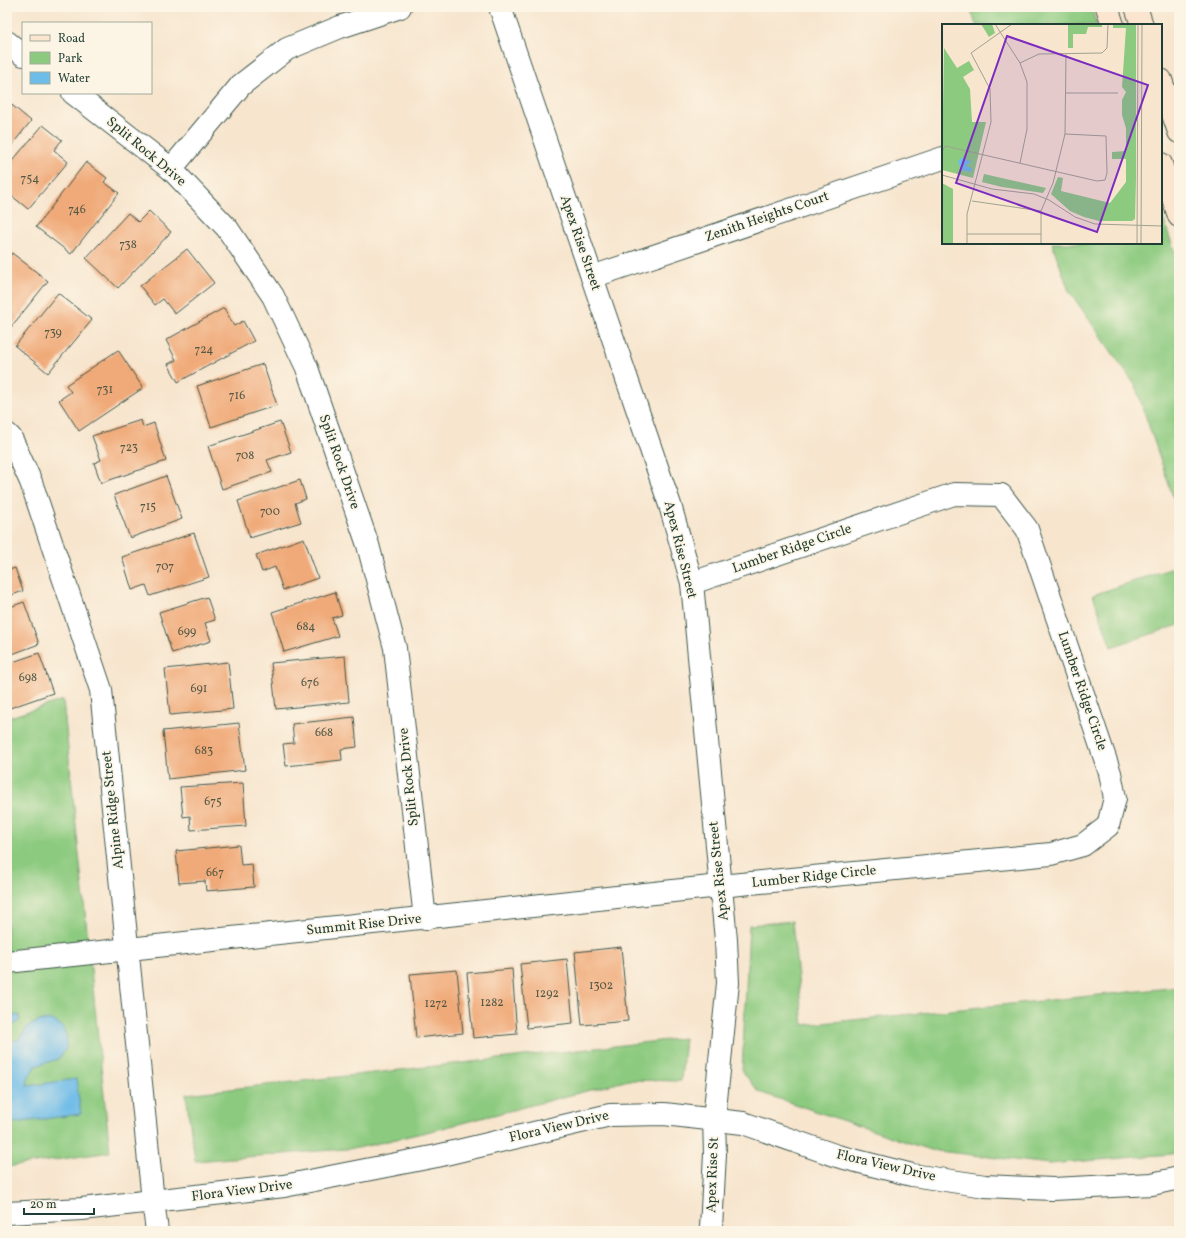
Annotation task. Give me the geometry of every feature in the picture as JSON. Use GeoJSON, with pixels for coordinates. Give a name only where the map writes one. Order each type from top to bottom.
{"type":"FeatureCollection","features":[{"type":"Feature","properties":{"kind":"street"},"geometry":{"type":"LineString","coordinates":[[171,169],[241,85],[287,49],[340,27],[400,7]]}},
{"type":"Feature","properties":{"kind":"street","name":"Apex Rise Street"},"geometry":{"type":"LineString","coordinates":[[500,7],[670,505],[692,583],[726,940],[728,983],[714,1119]]}},
{"type":"Feature","properties":{"kind":"street"},"geometry":{"type":"LineString","coordinates":[[1107,7],[1113,24]]}},
{"type":"Feature","properties":{"kind":"street"},"geometry":{"type":"LineString","coordinates":[[1136,7],[1142,24]]}},
{"type":"Feature","properties":{"kind":"street"},"geometry":{"type":"LineString","coordinates":[[7,42],[22,54]]}},
{"type":"Feature","properties":{"kind":"street"},"geometry":{"type":"LineString","coordinates":[[1162,83],[1179,132]]}},
{"type":"Feature","properties":{"kind":"street","name":"Split Rock Drive"},"geometry":{"type":"LineString","coordinates":[[74,94],[171,169],[227,228],[273,296],[306,368],[368,545],[395,648],[425,919]]}},
{"type":"Feature","properties":{"kind":"street","name":"Zenith Heights Court"},"geometry":{"type":"LineString","coordinates":[[592,277],[942,158]]}},
{"type":"Feature","properties":{"kind":"street"},"geometry":{"type":"LineString","coordinates":[[1162,167],[1179,216]]}},
{"type":"Feature","properties":{"kind":"street","name":"Alpine Ridge Street"},"geometry":{"type":"LineString","coordinates":[[7,434],[31,482],[101,690],[157,1231]]}},
{"type":"Feature","properties":{"kind":"street","name":"Lumber Ridge Circle"},"geometry":{"type":"LineString","coordinates":[[692,583],[954,494],[1001,495],[1027,529],[1110,773],[1114,798],[1108,826],[1083,845],[1051,854],[720,886]]}},
{"type":"Feature","properties":{"kind":"street","name":"Summit Rise Drive"},"geometry":{"type":"LineString","coordinates":[[7,962],[127,948],[425,919],[720,886]]}},
{"type":"Feature","properties":{"kind":"street","name":"Flora View Drive"},"geometry":{"type":"LineString","coordinates":[[7,1213],[82,1209],[284,1186],[437,1156],[610,1115],[664,1114],[743,1123],[837,1156],[912,1175],[985,1186],[1053,1189],[1152,1184],[1179,1178]]}},
{"type":"Feature","properties":{"kind":"street","name":"Apex Rise St"},"geometry":{"type":"LineString","coordinates":[[707,1230],[715,1154],[714,1119]]}},
{"type":"Feature","properties":{"kind":"green space"},"geometry":{"type":"Polygon","coordinates":[[[970,7],[1091,7],[1097,24],[976,24],[970,7]]]}},
{"type":"Feature","properties":{"kind":"green space"},"geometry":{"type":"Polygon","coordinates":[[[1162,215],[1179,264],[1179,514],[1135,385],[1069,291],[1052,244],[1162,244],[1162,215]]]}},
{"type":"Feature","properties":{"kind":"green space"},"geometry":{"type":"Polygon","coordinates":[[[1179,566],[1179,625],[1111,647],[1093,595],[1179,566]]]}},
{"type":"Feature","properties":{"kind":"green space"},"geometry":{"type":"Polygon","coordinates":[[[63,700],[110,1152],[7,1167],[7,718],[63,700]]]}},
{"type":"Feature","properties":{"kind":"green space"},"geometry":{"type":"Polygon","coordinates":[[[792,921],[803,1025],[1179,987],[1179,1151],[1172,1154],[1049,1164],[930,1150],[759,1092],[742,1071],[749,925],[792,921]]]}},
{"type":"Feature","properties":{"kind":"green space"},"geometry":{"type":"Polygon","coordinates":[[[685,1038],[681,1081],[629,1080],[439,1129],[358,1148],[195,1161],[186,1094],[685,1038]]]}},
{"type":"Feature","properties":{"kind":"water"},"geometry":{"type":"Polygon","coordinates":[[[19,1015],[20,1020],[7,1031],[7,1016],[19,1015]]]}},
{"type":"Feature","properties":{"kind":"water"},"geometry":{"type":"Polygon","coordinates":[[[52,1020],[62,1026],[67,1037],[66,1049],[58,1059],[36,1066],[29,1076],[27,1086],[76,1079],[81,1114],[7,1124],[7,1043],[19,1039],[27,1027],[39,1021],[52,1020]]]}},
{"type":"Feature","properties":{"kind":"building"},"geometry":{"type":"Polygon","coordinates":[[[7,101],[31,121],[7,151],[7,101]]]}},
{"type":"Feature","properties":{"kind":"building"},"geometry":{"type":"Polygon","coordinates":[[[43,125],[62,140],[54,150],[68,162],[28,209],[7,192],[7,167],[43,125]]]}},
{"type":"Feature","properties":{"kind":"building"},"geometry":{"type":"Polygon","coordinates":[[[86,162],[107,178],[104,182],[119,193],[71,254],[36,227],[86,162]]]}},
{"type":"Feature","properties":{"kind":"building"},"geometry":{"type":"Polygon","coordinates":[[[149,211],[171,232],[118,288],[86,258],[128,213],[138,222],[149,211]]]}},
{"type":"Feature","properties":{"kind":"building"},"geometry":{"type":"Polygon","coordinates":[[[187,249],[214,283],[175,314],[163,299],[155,305],[140,286],[187,249]]]}},
{"type":"Feature","properties":{"kind":"building"},"geometry":{"type":"Polygon","coordinates":[[[12,253],[48,281],[7,332],[7,260],[12,253]]]}},
{"type":"Feature","properties":{"kind":"building"},"geometry":{"type":"Polygon","coordinates":[[[58,293],[92,320],[48,373],[15,346],[58,293]]]}},
{"type":"Feature","properties":{"kind":"building"},"geometry":{"type":"Polygon","coordinates":[[[224,308],[234,326],[243,321],[254,341],[178,382],[168,364],[176,360],[166,340],[224,308]]]}},
{"type":"Feature","properties":{"kind":"building"},"geometry":{"type":"Polygon","coordinates":[[[118,350],[143,388],[79,431],[59,400],[71,392],[66,385],[118,350]]]}},
{"type":"Feature","properties":{"kind":"building"},"geometry":{"type":"Polygon","coordinates":[[[263,364],[277,405],[211,427],[197,386],[263,364]]]}},
{"type":"Feature","properties":{"kind":"building"},"geometry":{"type":"Polygon","coordinates":[[[141,420],[143,427],[154,423],[166,461],[101,483],[94,463],[101,460],[92,436],[141,420]]]}},
{"type":"Feature","properties":{"kind":"building"},"geometry":{"type":"Polygon","coordinates":[[[280,422],[291,452],[267,460],[272,472],[222,489],[208,446],[280,422]]]}},
{"type":"Feature","properties":{"kind":"building"},"geometry":{"type":"Polygon","coordinates":[[[166,476],[182,519],[130,538],[114,495],[166,476]]]}},
{"type":"Feature","properties":{"kind":"building"},"geometry":{"type":"Polygon","coordinates":[[[300,480],[306,499],[295,503],[301,522],[250,538],[238,501],[300,480]]]}},
{"type":"Feature","properties":{"kind":"building"},"geometry":{"type":"Polygon","coordinates":[[[194,533],[209,577],[150,596],[146,585],[132,590],[122,557],[194,533]]]}},
{"type":"Feature","properties":{"kind":"building"},"geometry":{"type":"Polygon","coordinates":[[[304,538],[318,578],[283,590],[275,567],[262,572],[256,555],[304,538]]]}},
{"type":"Feature","properties":{"kind":"building"},"geometry":{"type":"Polygon","coordinates":[[[7,564],[9,570],[15,568],[23,591],[7,597],[7,564]]]}},
{"type":"Feature","properties":{"kind":"building"},"geometry":{"type":"Polygon","coordinates":[[[335,592],[342,615],[332,618],[338,636],[284,652],[272,612],[335,592]]]}},
{"type":"Feature","properties":{"kind":"building"},"geometry":{"type":"Polygon","coordinates":[[[207,597],[215,620],[205,623],[211,641],[172,653],[159,612],[207,597]]]}},
{"type":"Feature","properties":{"kind":"building"},"geometry":{"type":"Polygon","coordinates":[[[24,602],[39,644],[7,656],[7,608],[24,602]]]}},
{"type":"Feature","properties":{"kind":"building"},"geometry":{"type":"Polygon","coordinates":[[[39,653],[53,693],[7,709],[7,664],[39,653]]]}},
{"type":"Feature","properties":{"kind":"building"},"geometry":{"type":"Polygon","coordinates":[[[345,656],[349,702],[276,709],[271,663],[345,656]]]}},
{"type":"Feature","properties":{"kind":"building"},"geometry":{"type":"Polygon","coordinates":[[[228,662],[233,709],[170,715],[165,669],[228,662]]]}},
{"type":"Feature","properties":{"kind":"building"},"geometry":{"type":"Polygon","coordinates":[[[354,717],[357,747],[341,749],[342,760],[286,766],[283,744],[294,743],[292,724],[354,717]]]}},
{"type":"Feature","properties":{"kind":"building"},"geometry":{"type":"Polygon","coordinates":[[[239,723],[245,770],[168,779],[163,731],[239,723]]]}},
{"type":"Feature","properties":{"kind":"building"},"geometry":{"type":"Polygon","coordinates":[[[243,783],[246,826],[191,830],[190,816],[183,817],[180,787],[243,783]]]}},
{"type":"Feature","properties":{"kind":"building"},"geometry":{"type":"Polygon","coordinates":[[[239,845],[241,865],[252,864],[254,887],[206,891],[205,881],[179,883],[176,851],[239,845]]]}},
{"type":"Feature","properties":{"kind":"building"},"geometry":{"type":"Polygon","coordinates":[[[621,947],[628,1021],[582,1025],[575,952],[621,947]]]}},
{"type":"Feature","properties":{"kind":"building"},"geometry":{"type":"Polygon","coordinates":[[[567,959],[573,1023],[527,1028],[520,964],[567,959]]]}},
{"type":"Feature","properties":{"kind":"building"},"geometry":{"type":"Polygon","coordinates":[[[512,969],[517,1034],[473,1038],[467,973],[512,969]]]}},
{"type":"Feature","properties":{"kind":"building"},"geometry":{"type":"Polygon","coordinates":[[[457,970],[463,1033],[416,1038],[410,974],[457,970]]]}}]}
